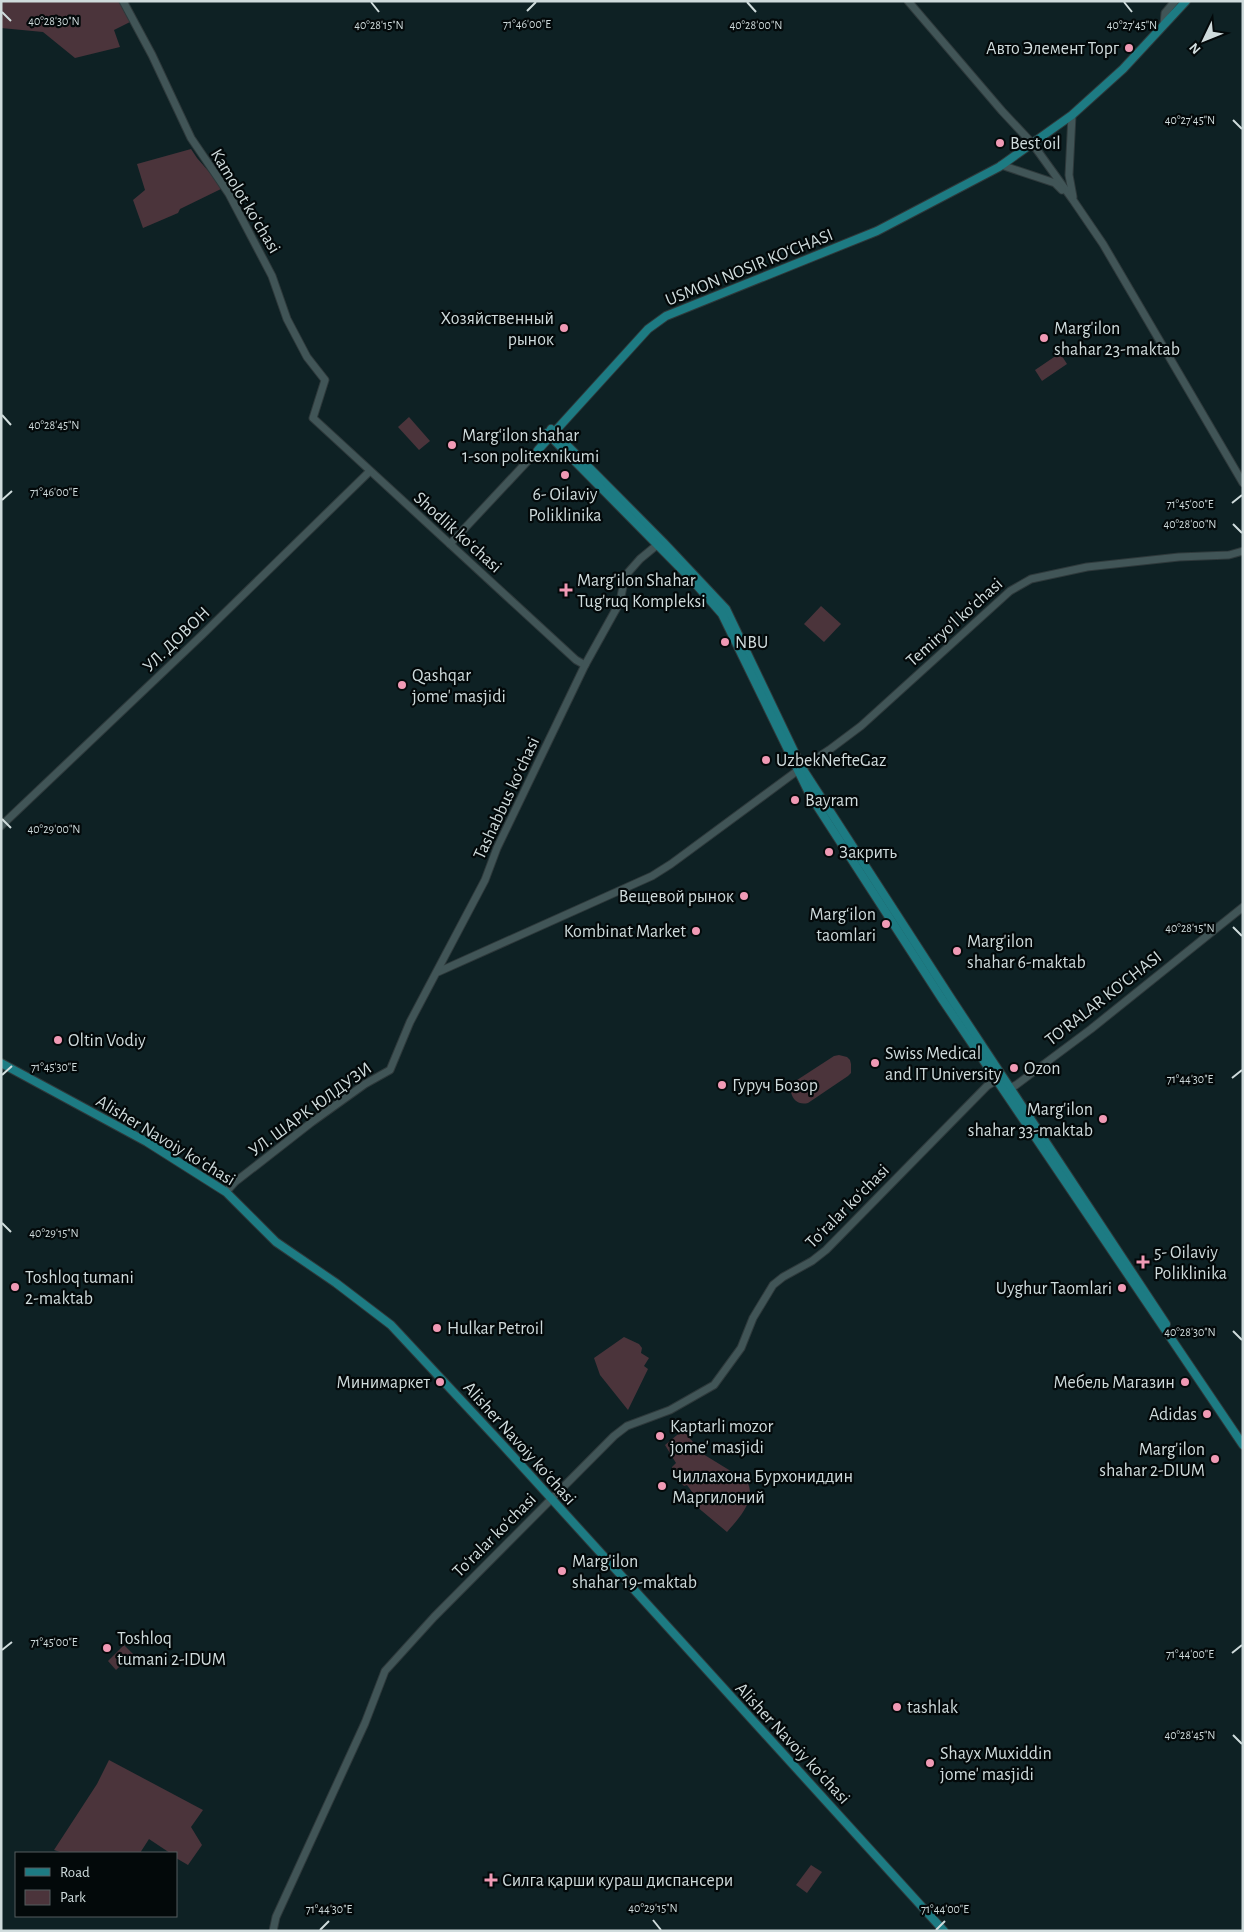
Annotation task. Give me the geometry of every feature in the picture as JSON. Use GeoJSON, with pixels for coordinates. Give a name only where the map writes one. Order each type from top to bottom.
{"type":"FeatureCollection","features":[{"type":"Feature","properties":{"kind":"main road","name":"USMON NOSIR KO‘CHASI"},"geometry":{"type":"LineString","coordinates":[[538,450],[550,433],[648,329],[666,316],[730,287],[883,228],[1001,165],[1072,115],[1123,69],[1186,1]]}},
{"type":"Feature","properties":{"kind":"main road"},"geometry":{"type":"LineString","coordinates":[[550,433],[726,609],[772,703],[810,795],[1243,1445]]}},
{"type":"Feature","properties":{"kind":"main road"},"geometry":{"type":"LineString","coordinates":[[660,543],[722,614],[800,770]]}},
{"type":"Feature","properties":{"kind":"main road","name":"Alisher Navoiy koʻchasi"},"geometry":{"type":"LineString","coordinates":[[1,1063],[147,1142],[226,1192],[276,1242],[336,1283],[391,1325],[944,1931]]}},
{"type":"Feature","properties":{"kind":"main road"},"geometry":{"type":"LineString","coordinates":[[1007,1090],[1243,1440]]}},
{"type":"Feature","properties":{"kind":"street","name":"Kamolot koʻchasi"},"geometry":{"type":"LineString","coordinates":[[123,1],[152,55],[191,138],[229,194],[272,276],[294,333],[307,357],[325,380],[313,418]]}},
{"type":"Feature","properties":{"kind":"street"},"geometry":{"type":"LineString","coordinates":[[908,1],[1002,112],[1032,143],[1073,200],[1106,250],[1243,482]]}},
{"type":"Feature","properties":{"kind":"street"},"geometry":{"type":"LineString","coordinates":[[1164,24],[1165,13],[1175,1]]}},
{"type":"Feature","properties":{"kind":"street"},"geometry":{"type":"LineString","coordinates":[[1072,115],[1069,175],[1073,200]]}},
{"type":"Feature","properties":{"kind":"street"},"geometry":{"type":"LineString","coordinates":[[1001,165],[1055,183],[1073,200]]}},
{"type":"Feature","properties":{"kind":"street","name":"Shodlik koʻchasi"},"geometry":{"type":"LineString","coordinates":[[313,418],[576,660],[585,665]]}},
{"type":"Feature","properties":{"kind":"street","name":"USMON NOSIR KO‘CHASI"},"geometry":{"type":"LineString","coordinates":[[450,544],[538,450]]}},
{"type":"Feature","properties":{"kind":"street","name":"УЛ. ДОВОН"},"geometry":{"type":"LineString","coordinates":[[1,826],[202,635],[370,471]]}},
{"type":"Feature","properties":{"kind":"street","name":"Tashabbus koʻchasi"},"geometry":{"type":"LineString","coordinates":[[390,1070],[410,1022],[446,958],[485,880],[497,848],[585,665],[620,602],[626,576],[640,559],[660,543]]}},
{"type":"Feature","properties":{"kind":"street","name":"Temiryoʻl koʻchasi"},"geometry":{"type":"LineString","coordinates":[[438,972],[652,876],[671,864],[861,726],[1010,591],[1031,579],[1087,566],[1229,554],[1243,551]]}},
{"type":"Feature","properties":{"kind":"street","name":"TO'RALAR KO'CHASI"},"geometry":{"type":"LineString","coordinates":[[1007,1090],[1091,1028],[1243,907]]}},
{"type":"Feature","properties":{"kind":"street"},"geometry":{"type":"LineString","coordinates":[[446,958],[454,965]]}},
{"type":"Feature","properties":{"kind":"street","name":"УЛ. ШАРК ЮЛДУЗИ"},"geometry":{"type":"LineString","coordinates":[[226,1192],[235,1182],[312,1122],[365,1084],[390,1070]]}},
{"type":"Feature","properties":{"kind":"street","name":"Toʻralar koʻchasi"},"geometry":{"type":"LineString","coordinates":[[272,1931],[276,1917],[365,1724],[385,1671],[434,1617],[614,1436],[627,1426],[670,1410],[714,1385],[741,1348],[753,1318],[776,1282],[812,1261],[826,1250],[987,1086],[999,1078]]}},
{"type":"Feature","properties":{"kind":"green space"},"geometry":{"type":"Polygon","coordinates":[[[2,1],[119,1],[130,22],[114,30],[120,47],[75,58],[43,32],[1,28],[2,1]]]}},
{"type":"Feature","properties":{"kind":"green space"},"geometry":{"type":"Polygon","coordinates":[[[191,149],[223,188],[180,209],[178,213],[143,228],[133,200],[145,190],[137,164],[191,149]]]}},
{"type":"Feature","properties":{"kind":"green space"},"geometry":{"type":"Polygon","coordinates":[[[1060,353],[1067,364],[1042,381],[1035,370],[1060,353]]]}},
{"type":"Feature","properties":{"kind":"green space"},"geometry":{"type":"Polygon","coordinates":[[[409,417],[430,441],[419,450],[398,427],[409,417]]]}},
{"type":"Feature","properties":{"kind":"green space"},"geometry":{"type":"Polygon","coordinates":[[[821,606],[841,624],[824,642],[804,624],[821,606]]]}},
{"type":"Feature","properties":{"kind":"green space"},"geometry":{"type":"Polygon","coordinates":[[[839,1055],[850,1060],[851,1073],[808,1103],[799,1103],[795,1100],[791,1092],[794,1082],[834,1056],[839,1055]]]}},
{"type":"Feature","properties":{"kind":"green space"},"geometry":{"type":"Polygon","coordinates":[[[624,1337],[639,1344],[642,1348],[641,1353],[649,1358],[644,1366],[648,1369],[628,1410],[600,1375],[594,1358],[624,1337]]]}},
{"type":"Feature","properties":{"kind":"green space"},"geometry":{"type":"Polygon","coordinates":[[[683,1430],[703,1454],[747,1481],[750,1488],[748,1502],[741,1515],[727,1532],[696,1506],[695,1496],[687,1485],[684,1486],[673,1474],[672,1467],[676,1463],[665,1445],[683,1430]]]}},
{"type":"Feature","properties":{"kind":"green space"},"geometry":{"type":"Polygon","coordinates":[[[124,1645],[133,1654],[116,1670],[108,1661],[124,1645]]]}},
{"type":"Feature","properties":{"kind":"green space"},"geometry":{"type":"Polygon","coordinates":[[[109,1760],[203,1810],[191,1827],[202,1845],[188,1865],[178,1859],[178,1852],[168,1852],[149,1839],[141,1852],[60,1852],[54,1850],[97,1784],[109,1760]]]}},
{"type":"Feature","properties":{"kind":"green space"},"geometry":{"type":"Polygon","coordinates":[[[811,1865],[822,1872],[807,1893],[796,1885],[811,1865]]]}},
{"type":"Feature","properties":{"kind":"place","name":"Авто Элемент Торг"},"geometry":{"type":"Point","coordinates":[1129,48]}},
{"type":"Feature","properties":{"kind":"place","name":"Best oil"},"geometry":{"type":"Point","coordinates":[1000,143]}},
{"type":"Feature","properties":{"kind":"place","name":"Хозяйственный рынок"},"geometry":{"type":"Point","coordinates":[564,328]}},
{"type":"Feature","properties":{"kind":"place","name":"Marg'ilon shahar 23-maktab"},"geometry":{"type":"Point","coordinates":[1044,338]}},
{"type":"Feature","properties":{"kind":"place","name":"Margʻilon shahar 1-son politexnikumi"},"geometry":{"type":"Point","coordinates":[452,445]}},
{"type":"Feature","properties":{"kind":"place","name":"6- Oilaviy Poliklinika"},"geometry":{"type":"Point","coordinates":[565,475]}},
{"type":"Feature","properties":{"kind":"place","name":"Marg'ilon Shahar Tug'ruq Kompleksi"},"geometry":{"type":"Point","coordinates":[566,590]}},
{"type":"Feature","properties":{"kind":"place","name":"NBU"},"geometry":{"type":"Point","coordinates":[725,642]}},
{"type":"Feature","properties":{"kind":"place","name":"Qashqar jome' masjidi"},"geometry":{"type":"Point","coordinates":[402,685]}},
{"type":"Feature","properties":{"kind":"place","name":"UzbekNefteGaz"},"geometry":{"type":"Point","coordinates":[766,760]}},
{"type":"Feature","properties":{"kind":"place","name":"Bayram"},"geometry":{"type":"Point","coordinates":[795,800]}},
{"type":"Feature","properties":{"kind":"place","name":"Закрить"},"geometry":{"type":"Point","coordinates":[829,852]}},
{"type":"Feature","properties":{"kind":"place","name":"Вещевой рынок"},"geometry":{"type":"Point","coordinates":[744,896]}},
{"type":"Feature","properties":{"kind":"place","name":"Margʻilon taomlari"},"geometry":{"type":"Point","coordinates":[886,924]}},
{"type":"Feature","properties":{"kind":"place","name":"Kombinat Market"},"geometry":{"type":"Point","coordinates":[696,931]}},
{"type":"Feature","properties":{"kind":"place","name":"Marg'ilon shahar 6-maktab"},"geometry":{"type":"Point","coordinates":[957,951]}},
{"type":"Feature","properties":{"kind":"place","name":"Oltin Vodiy"},"geometry":{"type":"Point","coordinates":[58,1040]}},
{"type":"Feature","properties":{"kind":"place","name":"Swiss Medical and IT University"},"geometry":{"type":"Point","coordinates":[875,1063]}},
{"type":"Feature","properties":{"kind":"place","name":"Ozon"},"geometry":{"type":"Point","coordinates":[1014,1068]}},
{"type":"Feature","properties":{"kind":"place","name":"Гуруч Бозор"},"geometry":{"type":"Point","coordinates":[722,1085]}},
{"type":"Feature","properties":{"kind":"place","name":"Marg'ilon shahar 33-maktab"},"geometry":{"type":"Point","coordinates":[1103,1119]}},
{"type":"Feature","properties":{"kind":"place","name":"5- Oilaviy Poliklinika"},"geometry":{"type":"Point","coordinates":[1143,1262]}},
{"type":"Feature","properties":{"kind":"place","name":"Toshloq tumani 2-maktab"},"geometry":{"type":"Point","coordinates":[15,1287]}},
{"type":"Feature","properties":{"kind":"place","name":"Uyghur Taomlari"},"geometry":{"type":"Point","coordinates":[1122,1288]}},
{"type":"Feature","properties":{"kind":"place","name":"Hulkar Petroil"},"geometry":{"type":"Point","coordinates":[437,1328]}},
{"type":"Feature","properties":{"kind":"place","name":"Минимаркет"},"geometry":{"type":"Point","coordinates":[440,1382]}},
{"type":"Feature","properties":{"kind":"place","name":"Мебель Магазин"},"geometry":{"type":"Point","coordinates":[1185,1382]}},
{"type":"Feature","properties":{"kind":"place","name":"Adidas"},"geometry":{"type":"Point","coordinates":[1207,1414]}},
{"type":"Feature","properties":{"kind":"place","name":"Kaptarli mozor jome' masjidi"},"geometry":{"type":"Point","coordinates":[660,1436]}},
{"type":"Feature","properties":{"kind":"place","name":"Marg'ilon shahar 2-DIUM"},"geometry":{"type":"Point","coordinates":[1215,1459]}},
{"type":"Feature","properties":{"kind":"place","name":"Чиллахона Бурхониддин Маргилоний"},"geometry":{"type":"Point","coordinates":[662,1486]}},
{"type":"Feature","properties":{"kind":"place","name":"Marg'ilon shahar 19-maktab"},"geometry":{"type":"Point","coordinates":[562,1571]}},
{"type":"Feature","properties":{"kind":"place","name":"Toshloq tumani 2-IDUM"},"geometry":{"type":"Point","coordinates":[107,1648]}},
{"type":"Feature","properties":{"kind":"place","name":"tashlak"},"geometry":{"type":"Point","coordinates":[897,1707]}},
{"type":"Feature","properties":{"kind":"place","name":"Shayx Muxiddin jome' masjidi"},"geometry":{"type":"Point","coordinates":[930,1763]}},
{"type":"Feature","properties":{"kind":"place","name":"Силга қарши кураш диспансери"},"geometry":{"type":"Point","coordinates":[491,1880]}}]}
